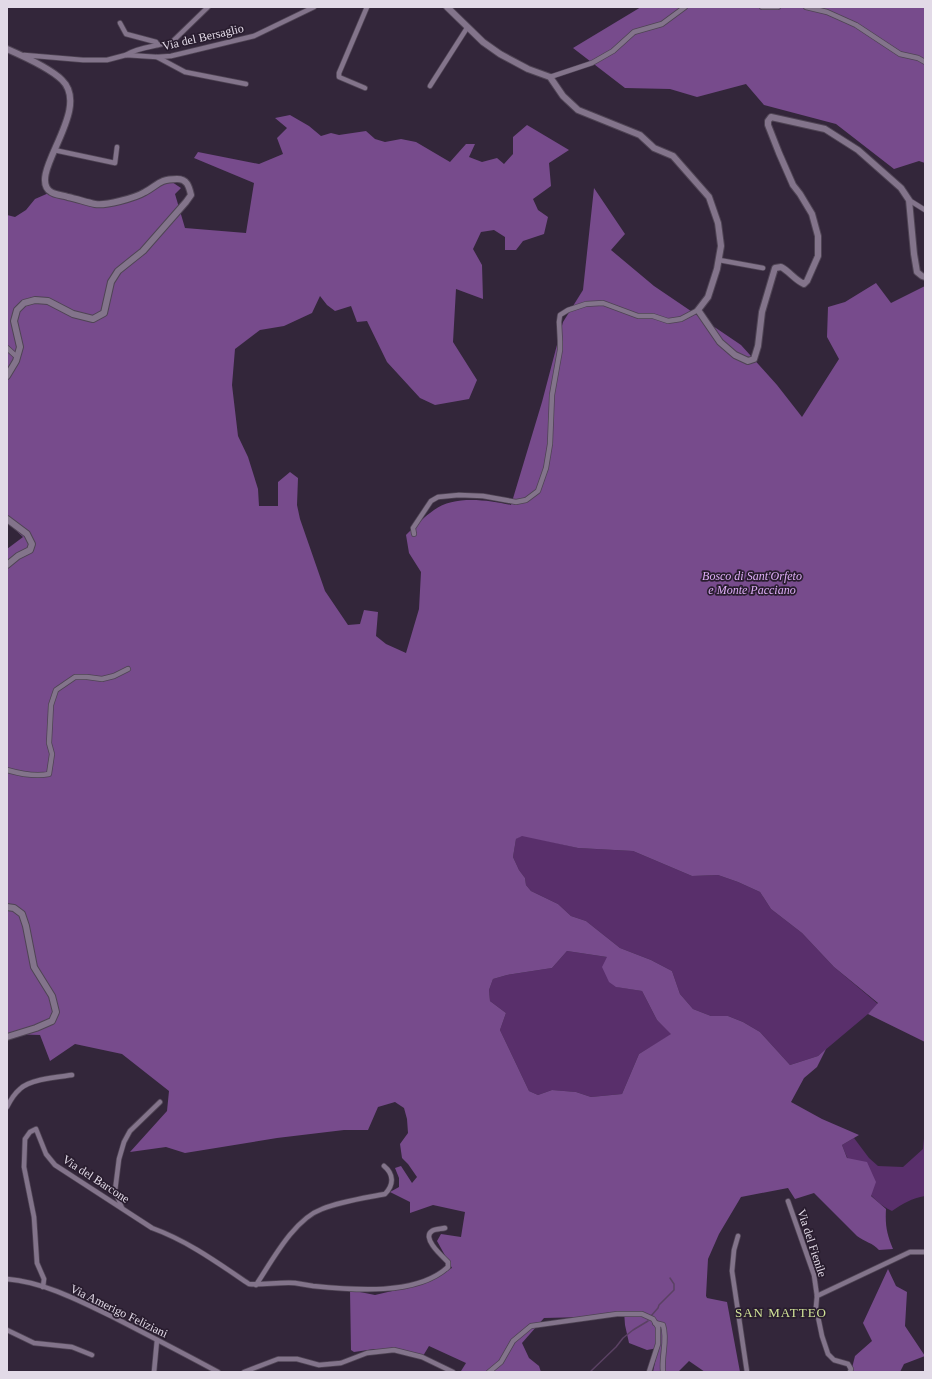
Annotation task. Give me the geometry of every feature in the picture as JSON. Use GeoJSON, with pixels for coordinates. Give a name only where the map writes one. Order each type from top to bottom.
{"type":"FeatureCollection","features":[{"type":"Feature","properties":{"kind":"street"},"geometry":{"type":"LineString","coordinates":[[126,54],[173,40],[208,7]]}},
{"type":"Feature","properties":{"kind":"street","name":"Via del Bersaglio"},"geometry":{"type":"LineString","coordinates":[[20,55],[83,60],[107,60],[126,54],[157,57],[171,56],[254,36],[314,7]]}},
{"type":"Feature","properties":{"kind":"street"},"geometry":{"type":"LineString","coordinates":[[365,88],[339,77],[339,73],[367,7]]}},
{"type":"Feature","properties":{"kind":"street"},"geometry":{"type":"LineString","coordinates":[[414,534],[412,528],[431,501],[438,497],[459,495],[483,496],[516,502],[526,500],[538,491],[546,468],[550,444],[552,395],[560,350],[558,322],[560,315],[568,310],[586,304],[603,303],[638,316],[653,316],[668,321],[681,319],[698,310],[708,297],[717,269],[721,246],[718,223],[709,197],[673,156],[654,148],[640,135],[578,110],[562,96],[550,77],[528,69],[500,54],[483,42],[447,7]]}},
{"type":"Feature","properties":{"kind":"street"},"geometry":{"type":"LineString","coordinates":[[550,77],[592,63],[613,51],[634,32],[662,24],[685,7]]}},
{"type":"Feature","properties":{"kind":"street"},"geometry":{"type":"LineString","coordinates":[[762,7],[778,7]]}},
{"type":"Feature","properties":{"kind":"street"},"geometry":{"type":"LineString","coordinates":[[806,7],[827,12],[856,24],[900,54],[918,58],[925,62]]}},
{"type":"Feature","properties":{"kind":"street"},"geometry":{"type":"LineString","coordinates":[[120,23],[126,34],[156,42],[158,45]]}},
{"type":"Feature","properties":{"kind":"street"},"geometry":{"type":"LineString","coordinates":[[430,86],[468,28]]}},
{"type":"Feature","properties":{"kind":"street"},"geometry":{"type":"LineString","coordinates":[[7,49],[41,66],[62,80],[70,92],[71,106],[66,124],[45,174],[45,185],[50,192],[96,204],[122,200],[144,193],[161,180],[178,178],[184,180],[189,185],[190,195],[186,202],[143,251],[118,271],[111,282],[104,313],[93,319],[73,314],[48,301],[35,300],[24,303],[17,310],[14,321],[20,347],[17,357],[7,376]]}},
{"type":"Feature","properties":{"kind":"street"},"geometry":{"type":"LineString","coordinates":[[157,57],[185,72],[246,84]]}},
{"type":"Feature","properties":{"kind":"street"},"geometry":{"type":"LineString","coordinates":[[698,310],[720,342],[735,355],[748,361],[754,359],[758,346],[762,312],[776,268],[781,266],[804,284],[807,282],[818,256],[818,236],[812,214],[793,185],[779,153],[768,125],[768,120],[771,117],[825,129],[863,155],[901,188],[909,200],[925,210]]}},
{"type":"Feature","properties":{"kind":"street"},"geometry":{"type":"LineString","coordinates":[[54,150],[115,163],[117,147]]}},
{"type":"Feature","properties":{"kind":"street"},"geometry":{"type":"LineString","coordinates":[[909,200],[914,254],[918,272],[925,277]]}},
{"type":"Feature","properties":{"kind":"street"},"geometry":{"type":"LineString","coordinates":[[719,260],[763,268]]}},
{"type":"Feature","properties":{"kind":"street"},"geometry":{"type":"LineString","coordinates":[[7,348],[17,357]]}},
{"type":"Feature","properties":{"kind":"street"},"geometry":{"type":"LineString","coordinates":[[7,519],[27,534],[32,544],[30,550],[18,556],[7,565]]}},
{"type":"Feature","properties":{"kind":"street"},"geometry":{"type":"LineString","coordinates":[[7,770],[40,776],[49,774],[52,754],[49,743],[51,705],[56,690],[75,677],[102,679],[114,676],[128,668]]}},
{"type":"Feature","properties":{"kind":"street"},"geometry":{"type":"LineString","coordinates":[[7,907],[14,908],[22,914],[26,926],[34,967],[52,996],[56,1012],[52,1021],[36,1028],[7,1037]]}},
{"type":"Feature","properties":{"kind":"street"},"geometry":{"type":"LineString","coordinates":[[7,1107],[20,1088],[32,1082],[72,1075]]}},
{"type":"Feature","properties":{"kind":"street"},"geometry":{"type":"LineString","coordinates":[[122,1208],[115,1191],[119,1159],[124,1142],[130,1131],[160,1102]]}},
{"type":"Feature","properties":{"kind":"street","name":"Via del Barcone"},"geometry":{"type":"LineString","coordinates":[[43,1287],[44,1279],[37,1263],[34,1217],[24,1166],[25,1138],[30,1132],[36,1129],[46,1154],[55,1165],[152,1228],[164,1232],[198,1250],[249,1284],[276,1282],[373,1290],[394,1289],[424,1281],[443,1272],[448,1267],[448,1262],[430,1242],[429,1238],[432,1231],[445,1228]]}},
{"type":"Feature","properties":{"kind":"street"},"geometry":{"type":"LineString","coordinates":[[256,1284],[290,1235],[308,1217],[321,1209],[385,1194],[390,1189],[392,1183],[391,1173],[384,1166]]}},
{"type":"Feature","properties":{"kind":"street","name":"Via del Fienile"},"geometry":{"type":"LineString","coordinates":[[788,1201],[814,1276],[817,1296],[816,1307],[822,1336],[828,1354],[834,1360],[848,1364],[851,1369],[850,1372]]}},
{"type":"Feature","properties":{"kind":"street"},"geometry":{"type":"LineString","coordinates":[[738,1236],[734,1250],[732,1271],[747,1372]]}},
{"type":"Feature","properties":{"kind":"street"},"geometry":{"type":"LineString","coordinates":[[817,1296],[910,1252],[925,1252]]}},
{"type":"Feature","properties":{"kind":"street","name":"Via Amerigo Feliziani"},"geometry":{"type":"LineString","coordinates":[[7,1279],[43,1287],[75,1299],[218,1372]]}},
{"type":"Feature","properties":{"kind":"street"},"geometry":{"type":"LineString","coordinates":[[489,1372],[501,1362],[513,1341],[531,1326],[623,1314],[642,1314],[652,1319],[658,1327],[658,1344],[649,1372]]}},
{"type":"Feature","properties":{"kind":"street"},"geometry":{"type":"LineString","coordinates":[[655,1323],[663,1325],[666,1333],[662,1361],[663,1372]]}},
{"type":"Feature","properties":{"kind":"street"},"geometry":{"type":"LineString","coordinates":[[7,1330],[34,1343],[72,1347],[92,1355]]}},
{"type":"Feature","properties":{"kind":"street"},"geometry":{"type":"LineString","coordinates":[[154,1372],[157,1340]]}},
{"type":"Feature","properties":{"kind":"street"},"geometry":{"type":"LineString","coordinates":[[244,1372],[278,1359],[297,1359],[318,1365],[334,1364],[341,1363],[367,1353],[394,1350],[422,1357],[453,1372]]}},
{"type":"Feature","properties":{"kind":"shaded area"},"geometry":{"type":"Polygon","coordinates":[[[522,835],[578,848],[633,851],[692,876],[718,875],[760,892],[771,909],[802,933],[834,967],[878,1004],[818,1056],[790,1065],[760,1032],[743,1022],[728,1016],[711,1016],[693,1009],[680,994],[672,971],[651,960],[620,948],[586,921],[571,916],[558,904],[531,891],[526,885],[525,878],[519,870],[513,857],[516,839],[522,835]]]}},
{"type":"Feature","properties":{"kind":"shaded area"},"geometry":{"type":"Polygon","coordinates":[[[567,951],[607,957],[617,987],[642,991],[657,1020],[672,1034],[639,1054],[622,1094],[591,1097],[576,1092],[552,1090],[538,1095],[529,1091],[500,1030],[506,1013],[490,1001],[489,990],[493,979],[507,975],[552,968],[567,951]]]}},
{"type":"Feature","properties":{"kind":"shaded area"},"geometry":{"type":"Polygon","coordinates":[[[925,1127],[925,1196],[907,1202],[892,1211],[875,1199],[861,1183],[850,1164],[842,1145],[854,1138],[869,1158],[878,1166],[903,1167],[923,1149],[925,1127]]]}},
{"type":"Feature","properties":{"kind":"green space"},"geometry":{"type":"Polygon","coordinates":[[[641,7],[925,7],[925,163],[919,161],[894,169],[836,124],[764,105],[746,84],[697,97],[670,89],[625,88],[573,48],[641,7]]]}},
{"type":"Feature","properties":{"kind":"green space","name":"Bosco di Sant'Orfeto e Monte Pacciano"},"geometry":{"type":"Polygon","coordinates":[[[290,115],[309,126],[321,136],[331,133],[339,135],[366,131],[375,139],[385,142],[401,139],[416,142],[450,162],[466,144],[475,144],[469,157],[482,162],[497,158],[504,164],[513,154],[513,137],[527,125],[569,150],[549,163],[551,186],[533,199],[538,210],[548,217],[544,234],[523,241],[516,250],[505,250],[505,237],[494,230],[481,232],[473,249],[482,265],[483,299],[456,289],[453,342],[477,380],[469,399],[435,405],[420,398],[387,362],[367,321],[357,322],[351,306],[335,311],[327,305],[320,296],[312,313],[284,326],[260,330],[235,349],[232,385],[238,436],[248,457],[258,489],[259,506],[278,506],[278,482],[290,472],[298,478],[297,505],[300,519],[325,591],[348,625],[360,624],[364,610],[378,612],[376,636],[386,644],[406,653],[419,609],[421,572],[409,553],[406,535],[434,510],[451,502],[482,500],[511,505],[542,402],[563,322],[583,290],[594,188],[625,234],[611,250],[654,286],[741,345],[777,385],[802,417],[839,359],[827,337],[828,307],[845,302],[876,283],[891,303],[925,286],[925,1042],[868,1014],[878,1003],[834,967],[802,933],[771,909],[760,892],[718,875],[692,876],[633,851],[578,848],[522,836],[516,839],[513,857],[519,870],[525,878],[526,885],[531,891],[558,904],[571,916],[586,921],[620,948],[651,960],[672,971],[680,994],[693,1009],[711,1016],[728,1016],[743,1022],[760,1032],[790,1065],[818,1056],[826,1049],[817,1067],[804,1078],[791,1102],[822,1119],[859,1135],[842,1145],[847,1158],[867,1162],[876,1182],[871,1196],[886,1209],[887,1230],[893,1249],[879,1250],[857,1236],[814,1193],[795,1199],[788,1188],[741,1197],[719,1234],[708,1259],[706,1296],[707,1298],[727,1302],[740,1372],[705,1372],[689,1361],[678,1372],[653,1372],[658,1348],[647,1350],[629,1343],[624,1311],[585,1317],[544,1318],[522,1343],[529,1358],[539,1366],[541,1372],[461,1371],[466,1363],[429,1346],[423,1356],[401,1349],[375,1349],[354,1352],[351,1350],[350,1290],[375,1295],[405,1288],[452,1268],[437,1241],[441,1234],[461,1237],[465,1212],[433,1205],[410,1213],[410,1202],[390,1192],[399,1187],[399,1178],[395,1168],[401,1166],[412,1183],[417,1177],[402,1158],[400,1144],[408,1133],[407,1119],[404,1108],[395,1102],[378,1107],[368,1130],[344,1130],[277,1138],[185,1153],[166,1147],[130,1152],[167,1111],[169,1091],[122,1054],[75,1044],[50,1061],[40,1035],[7,1034],[7,549],[23,537],[7,522],[7,215],[15,217],[26,210],[35,199],[51,192],[96,204],[123,200],[161,180],[172,182],[181,188],[175,194],[185,228],[246,233],[254,183],[194,158],[198,152],[259,164],[283,154],[277,138],[287,128],[275,118],[290,115]],[[567,951],[552,968],[507,975],[493,979],[489,990],[490,1001],[506,1013],[500,1030],[529,1091],[538,1095],[552,1090],[576,1092],[591,1097],[622,1094],[639,1054],[671,1034],[657,1020],[642,991],[616,987],[609,982],[602,967],[607,957],[567,951]]]}},
{"type":"Feature","properties":{"kind":"green space"},"geometry":{"type":"Polygon","coordinates":[[[888,1269],[896,1286],[907,1292],[905,1326],[925,1356],[904,1364],[900,1372],[851,1372],[855,1356],[872,1341],[863,1323],[888,1269]]]}},
{"type":"Feature","properties":{"kind":"waterway"},"geometry":{"type":"LineString","coordinates":[[651,1316],[659,1305],[674,1290],[674,1284],[670,1278]]}},
{"type":"Feature","properties":{"kind":"waterway"},"geometry":{"type":"LineString","coordinates":[[590,1372],[616,1347],[623,1338],[648,1321]]}},
{"type":"Feature","properties":{"kind":"district","name":"SAN MATTEO"},"geometry":{"type":"Point","coordinates":[781,1312]}}]}
